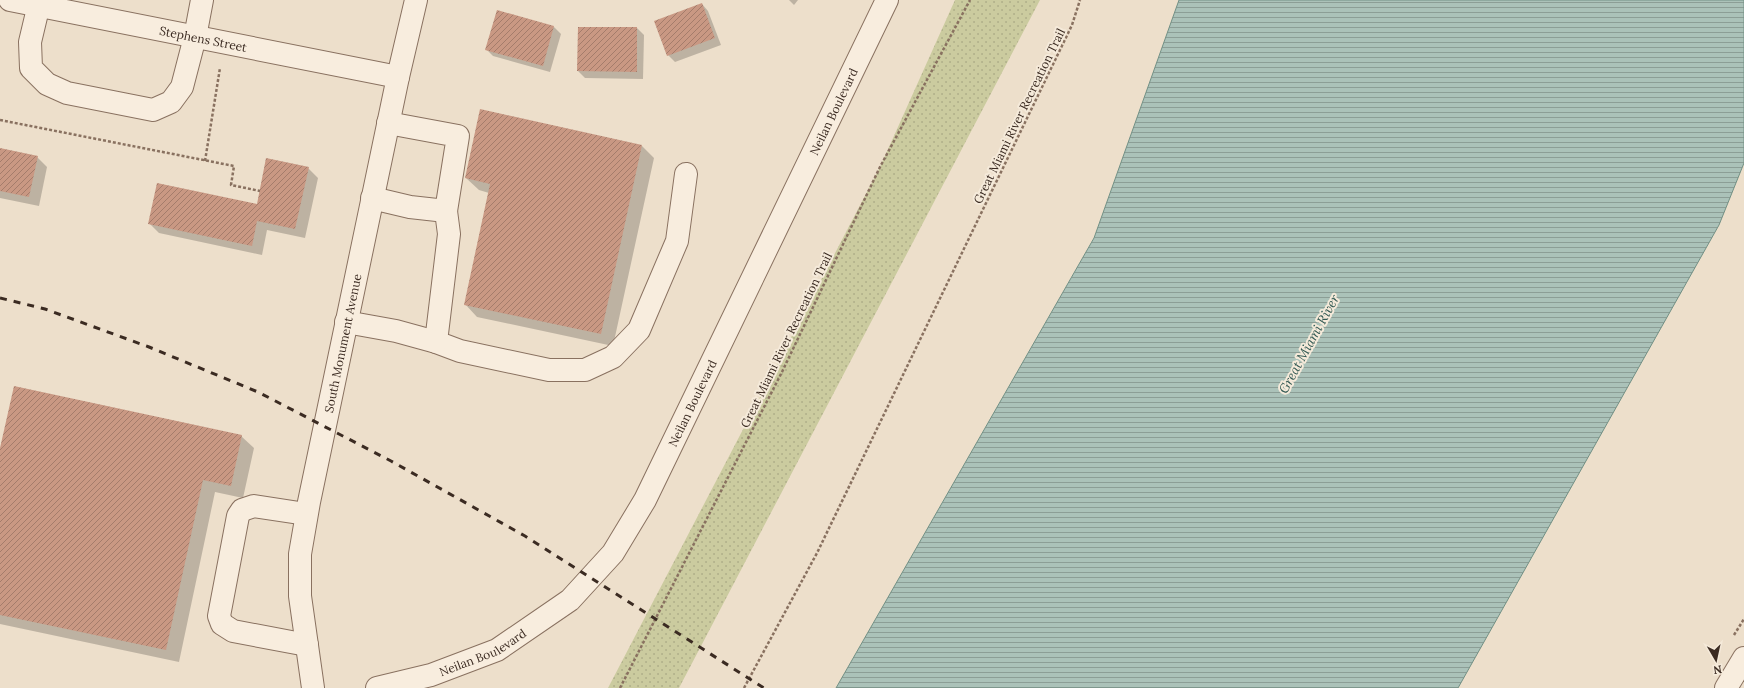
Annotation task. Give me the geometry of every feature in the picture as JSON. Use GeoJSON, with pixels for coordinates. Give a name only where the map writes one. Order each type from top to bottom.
{"type":"FeatureCollection","features":[{"type":"Feature","properties":{"kind":"street","name":"Stephens Street"},"geometry":{"type":"LineString","coordinates":[[10,0],[39,3],[195,37],[398,77]]}},
{"type":"Feature","properties":{"kind":"street"},"geometry":{"type":"LineString","coordinates":[[39,3],[30,42],[31,68],[47,84],[66,93],[153,110],[171,102],[182,88],[195,37],[202,0]]}},
{"type":"Feature","properties":{"kind":"street","name":"South Monument Avenue"},"geometry":{"type":"LineString","coordinates":[[313,688],[300,596],[300,554],[306,514],[346,322],[398,77],[416,0]]}},
{"type":"Feature","properties":{"kind":"street","name":"Neilan Boulevard"},"geometry":{"type":"LineString","coordinates":[[377,688],[431,675],[497,650],[570,600],[613,552],[645,500],[887,0]]}},
{"type":"Feature","properties":{"kind":"street"},"geometry":{"type":"LineString","coordinates":[[388,123],[458,136],[446,211],[449,234],[436,342]]}},
{"type":"Feature","properties":{"kind":"street"},"geometry":{"type":"LineString","coordinates":[[346,322],[396,331],[436,342],[460,351],[549,370],[585,370],[613,357],[639,330],[677,240],[686,174]]}},
{"type":"Feature","properties":{"kind":"street"},"geometry":{"type":"LineString","coordinates":[[372,198],[410,207],[446,211]]}},
{"type":"Feature","properties":{"kind":"street"},"geometry":{"type":"LineString","coordinates":[[306,514],[254,506],[242,510],[238,516],[219,616],[222,624],[233,630],[307,645]]}},
{"type":"Feature","properties":{"kind":"street"},"geometry":{"type":"LineString","coordinates":[[1726,688],[1744,658]]}},
{"type":"Feature","properties":{"kind":"path","name":"Great Miami River Recreation Trail"},"geometry":{"type":"LineString","coordinates":[[620,688],[782,372],[880,167],[970,0]]}},
{"type":"Feature","properties":{"kind":"path","name":"Great Miami River Recreation Trail"},"geometry":{"type":"LineString","coordinates":[[744,688],[816,553],[1072,25],[1080,0]]}},
{"type":"Feature","properties":{"kind":"path"},"geometry":{"type":"LineString","coordinates":[[205,160],[221,65]]}},
{"type":"Feature","properties":{"kind":"path"},"geometry":{"type":"LineString","coordinates":[[0,120],[234,166],[231,185],[260,191]]}},
{"type":"Feature","properties":{"kind":"green space"},"geometry":{"type":"Polygon","coordinates":[[[955,0],[1040,0],[679,688],[608,688],[880,167],[955,0]]]}},
{"type":"Feature","properties":{"kind":"water","name":"Great Miami River"},"geometry":{"type":"Polygon","coordinates":[[[1179,0],[1744,0],[1744,163],[1719,225],[1458,688],[836,688],[1094,238],[1179,0]]]}},
{"type":"Feature","properties":{"kind":"building"},"geometry":{"type":"Polygon","coordinates":[[[702,3],[715,38],[667,56],[654,21],[702,3]]]}},
{"type":"Feature","properties":{"kind":"building"},"geometry":{"type":"Polygon","coordinates":[[[497,10],[554,26],[543,66],[485,50],[497,10]]]}},
{"type":"Feature","properties":{"kind":"building"},"geometry":{"type":"Polygon","coordinates":[[[578,27],[637,27],[637,72],[577,71],[578,27]]]}},
{"type":"Feature","properties":{"kind":"building"},"geometry":{"type":"Polygon","coordinates":[[[480,109],[642,145],[601,334],[464,305],[490,184],[465,178],[480,109]]]}},
{"type":"Feature","properties":{"kind":"building"},"geometry":{"type":"Polygon","coordinates":[[[0,148],[38,156],[29,197],[0,191],[0,148]]]}},
{"type":"Feature","properties":{"kind":"building"},"geometry":{"type":"Polygon","coordinates":[[[266,158],[309,167],[295,229],[257,221],[252,246],[148,224],[157,183],[257,204],[266,158]]]}},
{"type":"Feature","properties":{"kind":"building"},"geometry":{"type":"Polygon","coordinates":[[[14,386],[242,435],[231,486],[203,480],[166,650],[0,615],[0,448],[14,386]]]}},
{"type":"Feature","properties":{"kind":"railway"},"geometry":{"type":"LineString","coordinates":[[0,298],[45,309],[149,347],[258,392],[391,461],[525,536],[764,688]]}}]}
